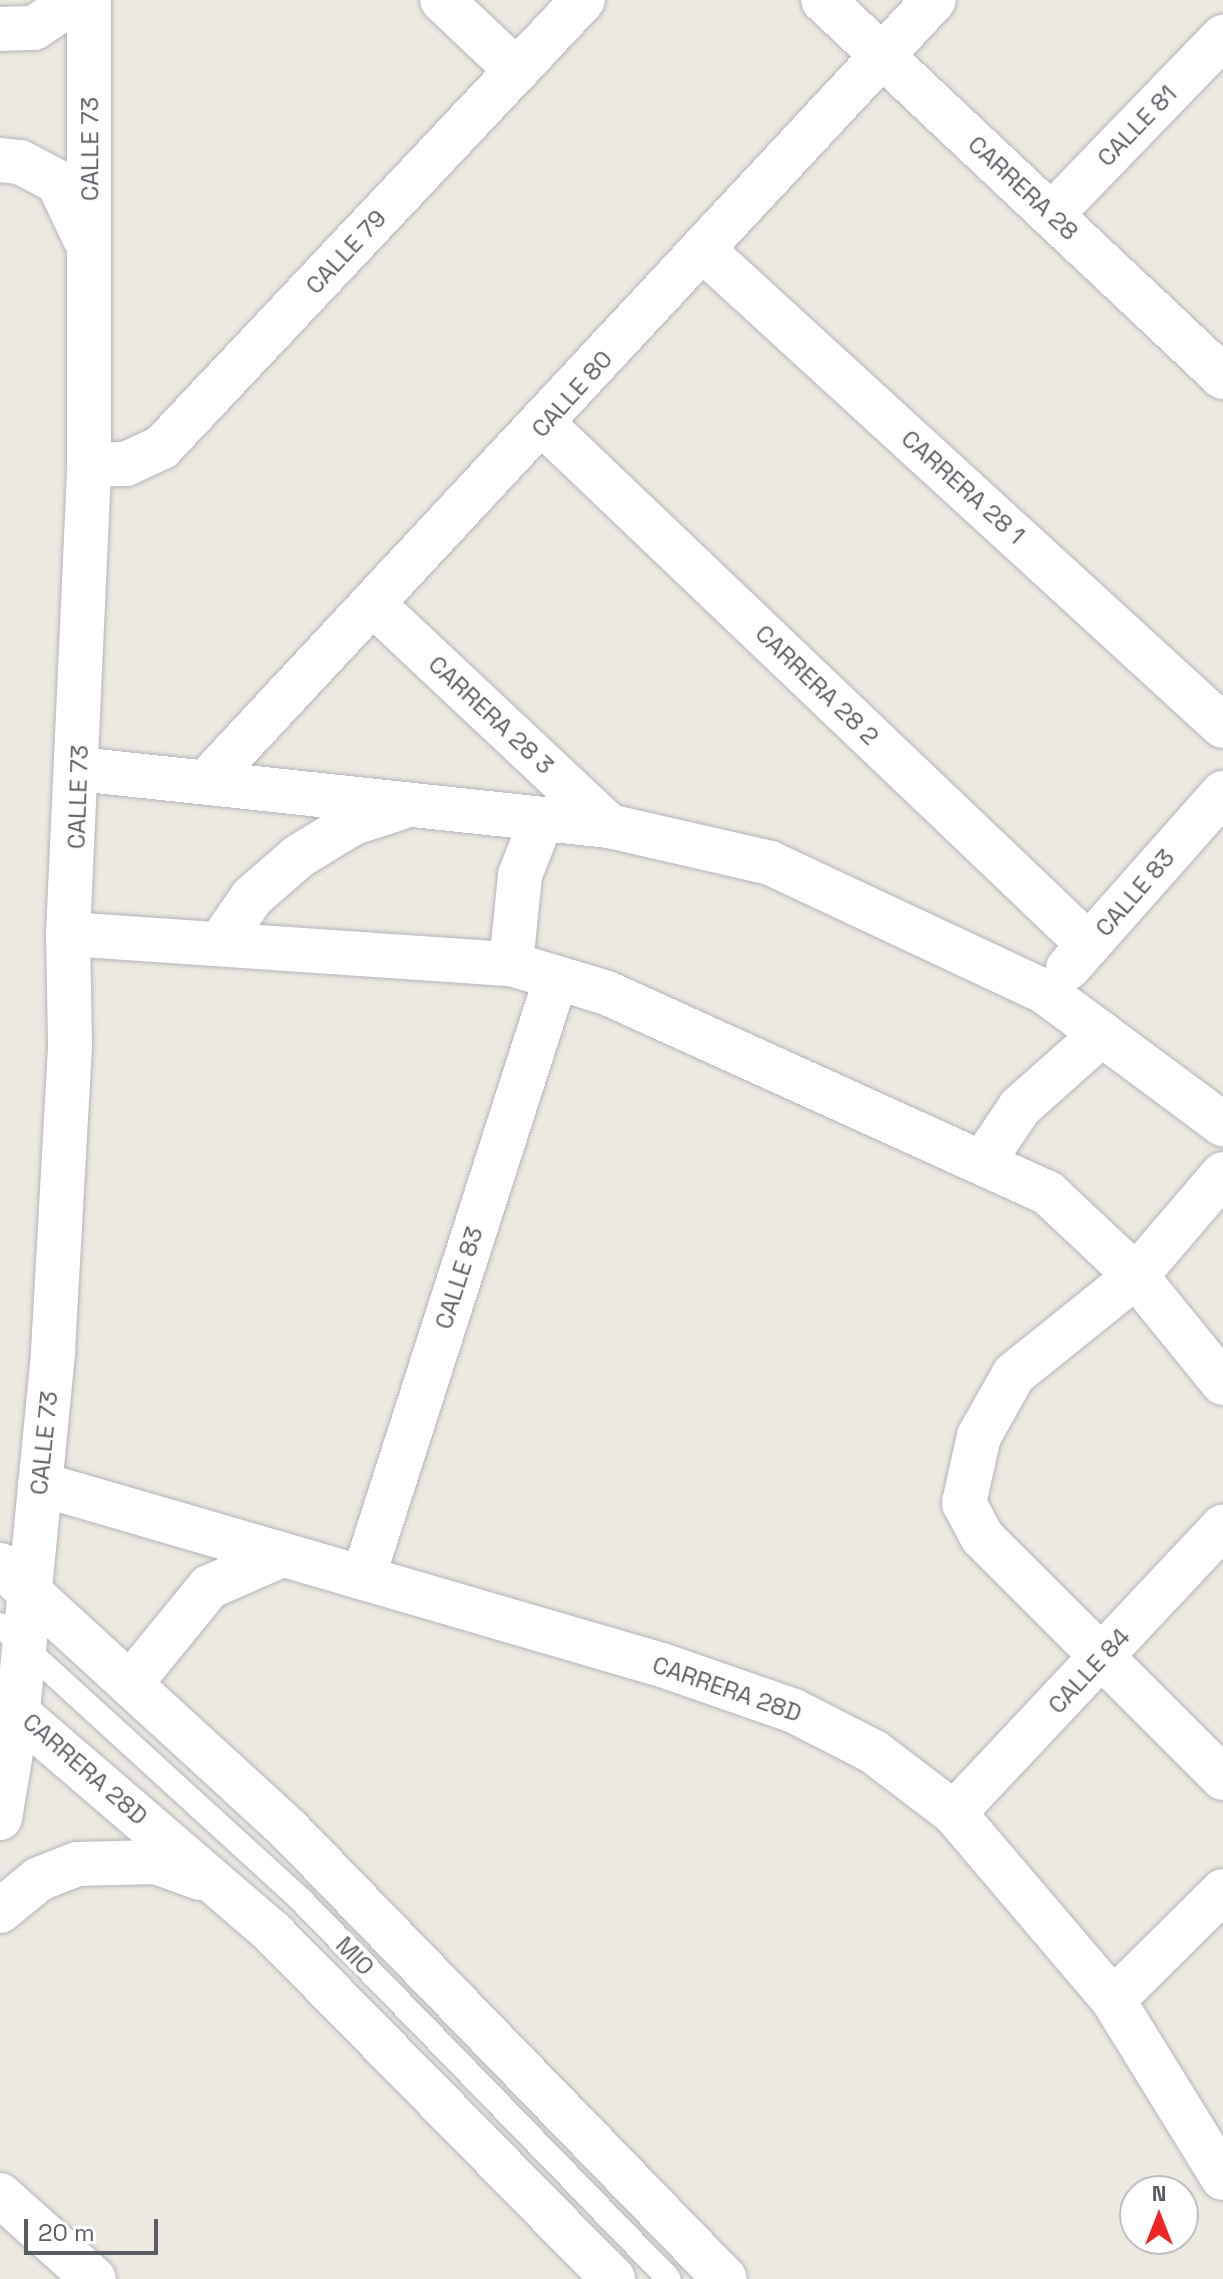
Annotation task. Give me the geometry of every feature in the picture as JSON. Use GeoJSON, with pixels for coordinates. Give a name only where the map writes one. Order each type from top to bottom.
{"type":"FeatureCollection","features":[{"type":"Feature","properties":{"kind":"street"},"geometry":{"type":"LineString","coordinates":[[0,29],[34,28],[76,0]]}},
{"type":"Feature","properties":{"kind":"street","name":"CALLE 73"},"geometry":{"type":"LineString","coordinates":[[15,1578],[40,1484],[70,1046],[68,934],[78,769],[89,465],[89,0]]}},
{"type":"Feature","properties":{"kind":"street"},"geometry":{"type":"LineString","coordinates":[[442,0],[517,71]]}},
{"type":"Feature","properties":{"kind":"street","name":"CALLE 79"},"geometry":{"type":"LineString","coordinates":[[89,465],[126,464],[162,447],[583,0]]}},
{"type":"Feature","properties":{"kind":"street","name":"CARRERA 28"},"geometry":{"type":"LineString","coordinates":[[823,0],[1223,377]]}},
{"type":"Feature","properties":{"kind":"street","name":"CALLE 80"},"geometry":{"type":"LineString","coordinates":[[206,782],[544,425],[702,249],[934,0]]}},
{"type":"Feature","properties":{"kind":"street","name":"CALLE 81"},"geometry":{"type":"LineString","coordinates":[[1051,215],[1223,37]]}},
{"type":"Feature","properties":{"kind":"street"},"geometry":{"type":"LineString","coordinates":[[0,160],[20,162],[58,182],[81,220],[91,267]]}},
{"type":"Feature","properties":{"kind":"street","name":"CARRERA 28 1"},"geometry":{"type":"LineString","coordinates":[[702,249],[1223,726]]}},
{"type":"Feature","properties":{"kind":"street","name":"CARRERA 28 2"},"geometry":{"type":"LineString","coordinates":[[544,425],[1089,945]]}},
{"type":"Feature","properties":{"kind":"street","name":"CARRERA 28 3"},"geometry":{"type":"LineString","coordinates":[[374,605],[609,826]]}},
{"type":"Feature","properties":{"kind":"street"},"geometry":{"type":"LineString","coordinates":[[78,769],[609,826],[770,863],[1045,992],[1223,1124]]}},
{"type":"Feature","properties":{"kind":"street","name":"CALLE 83"},"geometry":{"type":"LineString","coordinates":[[1045,992],[1223,793]]}},
{"type":"Feature","properties":{"kind":"street"},"geometry":{"type":"LineString","coordinates":[[223,939],[252,897],[299,856],[353,823],[409,805]]}},
{"type":"Feature","properties":{"kind":"street"},"geometry":{"type":"LineString","coordinates":[[511,964],[520,875],[542,819]]}},
{"type":"Feature","properties":{"kind":"street"},"geometry":{"type":"LineString","coordinates":[[68,934],[223,939],[511,964],[607,993],[983,1162],[1068,1207],[1136,1276],[1223,1383]]}},
{"type":"Feature","properties":{"kind":"street","name":"CALLE 83"},"geometry":{"type":"LineString","coordinates":[[363,1578],[556,978]]}},
{"type":"Feature","properties":{"kind":"street"},"geometry":{"type":"LineString","coordinates":[[983,1162],[1020,1107],[1102,1034]]}},
{"type":"Feature","properties":{"kind":"street"},"geometry":{"type":"LineString","coordinates":[[1223,1174],[1136,1276],[1014,1374],[979,1436],[965,1491],[969,1520],[982,1537],[1223,1778]]}},
{"type":"Feature","properties":{"kind":"street","name":"CARRERA 28D"},"geometry":{"type":"LineString","coordinates":[[40,1484],[363,1578],[794,1711],[874,1752],[954,1813],[1113,2000],[1223,2178]]}},
{"type":"Feature","properties":{"kind":"street","name":"CALLE 84"},"geometry":{"type":"LineString","coordinates":[[954,1813],[1223,1527]]}},
{"type":"Feature","properties":{"kind":"street"},"geometry":{"type":"LineString","coordinates":[[130,1684],[209,1587],[282,1555]]}},
{"type":"Feature","properties":{"kind":"street"},"geometry":{"type":"LineString","coordinates":[[0,1818],[9,1704],[8,1637],[15,1578]]}},
{"type":"Feature","properties":{"kind":"street"},"geometry":{"type":"LineString","coordinates":[[15,1578],[300,1841],[725,2279]]}},
{"type":"Feature","properties":{"kind":"street","name":"CARRERA 28D"},"geometry":{"type":"LineString","coordinates":[[9,1704],[272,1932],[613,2279]]}},
{"type":"Feature","properties":{"kind":"street"},"geometry":{"type":"LineString","coordinates":[[0,1911],[39,1879],[117,1858],[194,1874],[228,1897]]}},
{"type":"Feature","properties":{"kind":"street"},"geometry":{"type":"LineString","coordinates":[[1113,2000],[1223,1891]]}},
{"type":"Feature","properties":{"kind":"street"},"geometry":{"type":"LineString","coordinates":[[0,2195],[94,2279]]}},
{"type":"Feature","properties":{"kind":"lane","name":"MIO"},"geometry":{"type":"LineString","coordinates":[[8,1637],[303,1902],[669,2279]]}}]}
